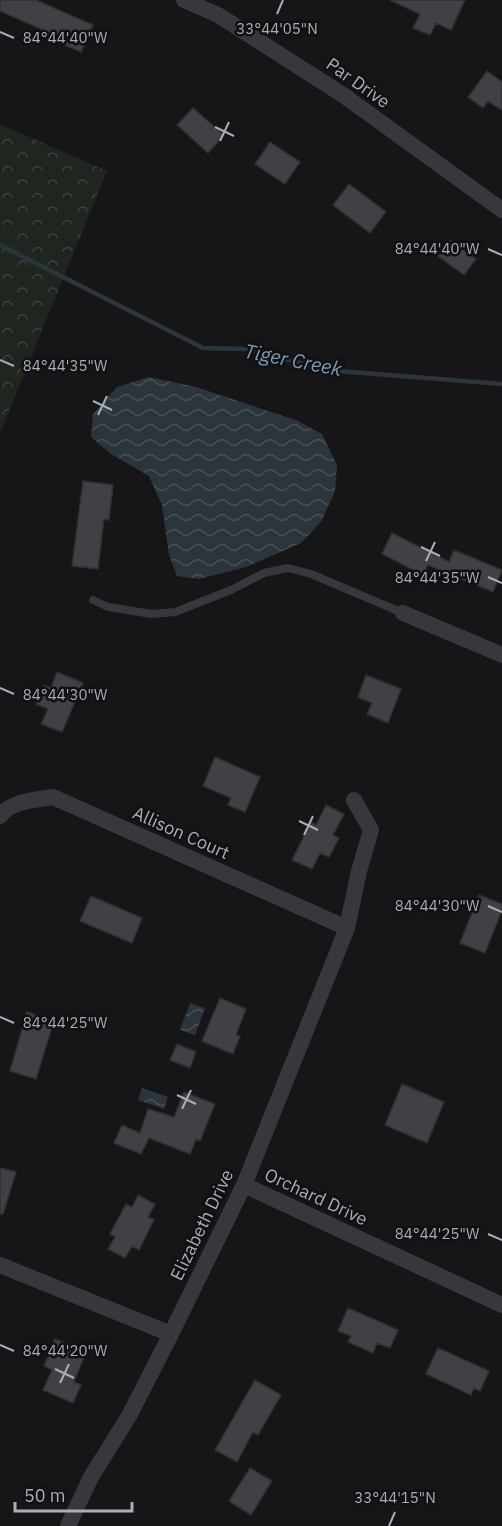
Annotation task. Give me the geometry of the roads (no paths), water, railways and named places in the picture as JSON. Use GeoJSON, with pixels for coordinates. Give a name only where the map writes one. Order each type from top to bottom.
{"type":"FeatureCollection","features":[{"type":"Feature","properties":{"kind":"street","name":"Par Drive"},"geometry":{"type":"LineString","coordinates":[[184,0],[218,15],[343,95],[502,210]]}},
{"type":"Feature","properties":{"kind":"street"},"geometry":{"type":"LineString","coordinates":[[403,613],[502,655]]}},
{"type":"Feature","properties":{"kind":"street","name":"Allison Court"},"geometry":{"type":"LineString","coordinates":[[0,816],[5,809],[25,801],[53,796],[346,928]]}},
{"type":"Feature","properties":{"kind":"street","name":"Elizabeth Drive"},"geometry":{"type":"LineString","coordinates":[[68,1526],[91,1477],[129,1416],[244,1185],[346,928],[371,830],[354,800]]}},
{"type":"Feature","properties":{"kind":"street","name":"Orchard Drive"},"geometry":{"type":"LineString","coordinates":[[244,1185],[502,1305]]}},
{"type":"Feature","properties":{"kind":"street"},"geometry":{"type":"LineString","coordinates":[[0,1265],[171,1334]]}},
{"type":"Feature","properties":{"kind":"lane"},"geometry":{"type":"LineString","coordinates":[[93,600],[108,607],[152,614],[175,612],[231,590],[264,573],[288,568],[312,574],[403,613]]}},
{"type":"Feature","properties":{"kind":"water"},"geometry":{"type":"Polygon","coordinates":[[[149,377],[196,387],[298,421],[322,434],[337,465],[335,491],[321,522],[301,543],[246,567],[199,579],[177,576],[169,555],[162,505],[149,476],[111,454],[91,437],[93,414],[117,387],[149,377]]]}},
{"type":"Feature","properties":{"kind":"water"},"geometry":{"type":"Polygon","coordinates":[[[190,1003],[205,1008],[195,1035],[180,1030],[190,1003]]]}},
{"type":"Feature","properties":{"kind":"water"},"geometry":{"type":"Polygon","coordinates":[[[142,1088],[168,1097],[164,1109],[138,1100],[142,1088]]]}},
{"type":"Feature","properties":{"kind":"waterway","name":"Tiger Creek"},"geometry":{"type":"LineString","coordinates":[[0,245],[203,348],[248,349],[326,370],[502,384]]}}]}
